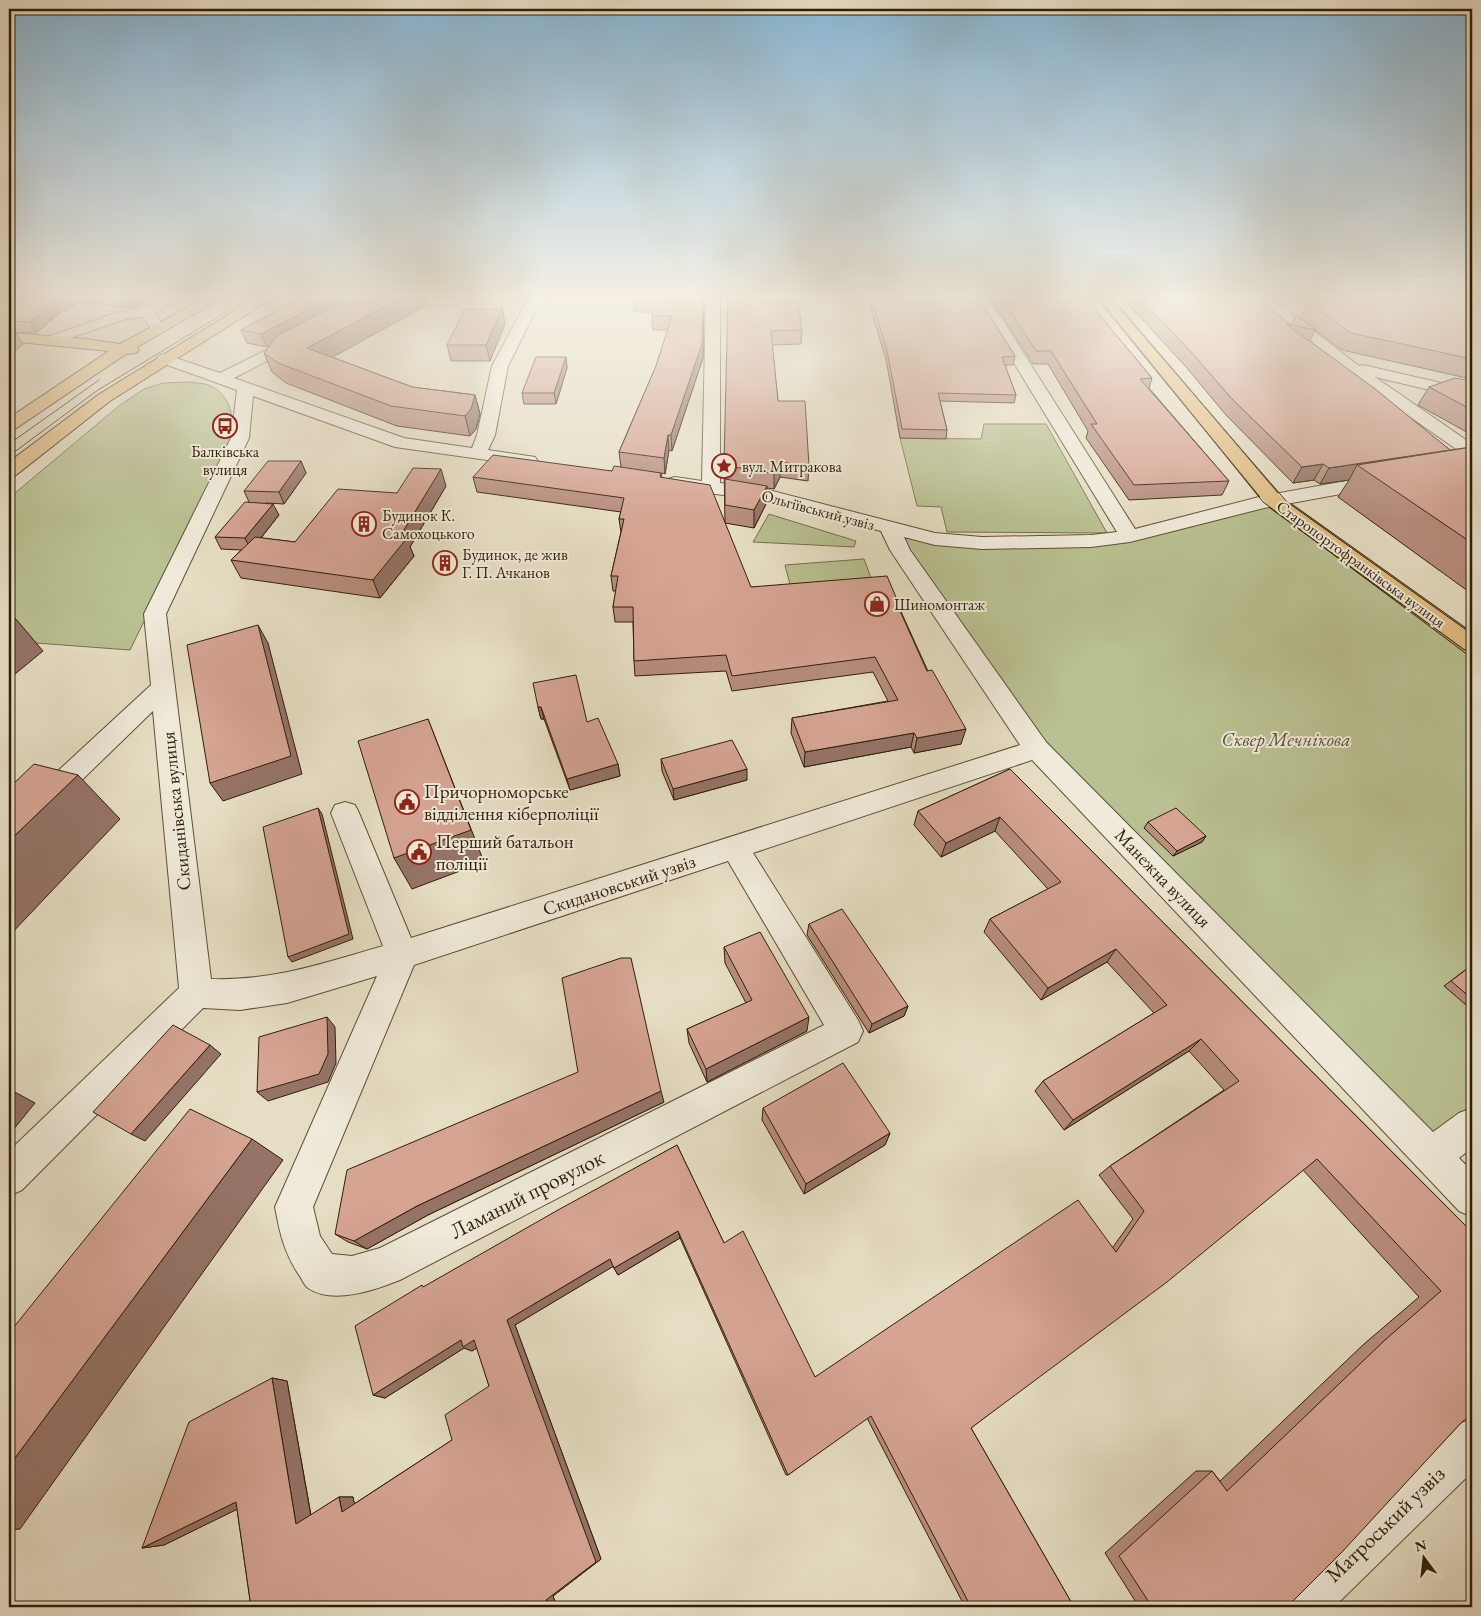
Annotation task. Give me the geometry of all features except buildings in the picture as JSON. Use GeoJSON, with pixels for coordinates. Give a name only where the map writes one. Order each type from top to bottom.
{"type":"FeatureCollection","features":[{"type":"Feature","properties":{"kind":"main road"},"geometry":{"type":"LineString","coordinates":[[9,425],[92,369]]}},
{"type":"Feature","properties":{"kind":"main road"},"geometry":{"type":"LineString","coordinates":[[9,471],[104,398],[148,369]]}},
{"type":"Feature","properties":{"kind":"main road","name":"Старопортофранківська вулиця"},"geometry":{"type":"LineString","coordinates":[[1164,369],[1274,500],[1472,644]]}},
{"type":"Feature","properties":{"kind":"street"},"geometry":{"type":"LineString","coordinates":[[194,369],[401,444],[546,463]]}},
{"type":"Feature","properties":{"kind":"street"},"geometry":{"type":"LineString","coordinates":[[221,379],[240,369]]}},
{"type":"Feature","properties":{"kind":"street"},"geometry":{"type":"LineString","coordinates":[[478,453],[486,435],[499,369]]}},
{"type":"Feature","properties":{"kind":"street"},"geometry":{"type":"LineString","coordinates":[[711,488],[713,369]]}},
{"type":"Feature","properties":{"kind":"street"},"geometry":{"type":"LineString","coordinates":[[1026,369],[1130,536]]}},
{"type":"Feature","properties":{"kind":"street"},"geometry":{"type":"LineString","coordinates":[[1352,369],[1472,452]]}},
{"type":"Feature","properties":{"kind":"street"},"geometry":{"type":"LineString","coordinates":[[1360,369],[1472,395]]}},
{"type":"Feature","properties":{"kind":"street","name":"Скиданівська вулиця"},"geometry":{"type":"LineString","coordinates":[[196,993],[155,614],[240,438],[246,388]]}},
{"type":"Feature","properties":{"kind":"street","name":"Ольгіївський узвіз"},"geometry":{"type":"LineString","coordinates":[[662,481],[766,495],[890,529],[935,539],[982,542],[1091,541],[1130,536],[1274,500],[1393,479]]}},
{"type":"Feature","properties":{"kind":"street","name":"Манежна вулиця"},"geometry":{"type":"LineString","coordinates":[[890,529],[900,550],[1037,749],[1472,1198]]}},
{"type":"Feature","properties":{"kind":"street"},"geometry":{"type":"LineString","coordinates":[[9,833],[163,686]]}},
{"type":"Feature","properties":{"kind":"street","name":"Скидановський узвіз"},"geometry":{"type":"LineString","coordinates":[[196,993],[240,995],[287,988],[402,955],[1037,749]]}},
{"type":"Feature","properties":{"kind":"street"},"geometry":{"type":"LineString","coordinates":[[345,812],[402,955]]}},
{"type":"Feature","properties":{"kind":"street","name":"Ламаний провулок"},"geometry":{"type":"LineString","coordinates":[[402,955],[294,1207],[302,1244],[322,1273],[352,1276],[386,1266],[846,1031],[735,848]]}},
{"type":"Feature","properties":{"kind":"street"},"geometry":{"type":"LineString","coordinates":[[9,1177],[196,993]]}},
{"type":"Feature","properties":{"kind":"street"},"geometry":{"type":"LineString","coordinates":[[1432,1156],[1472,1126]]}},
{"type":"Feature","properties":{"kind":"street","name":"Матроський узвіз"},"geometry":{"type":"LineString","coordinates":[[1298,1607],[1472,1441]]}},
{"type":"Feature","properties":{"kind":"green space"},"geometry":{"type":"Polygon","coordinates":[[[187,382],[209,385],[223,396],[232,416],[233,439],[130,650],[9,641],[9,498],[120,405],[144,389],[163,383],[187,382]]]}},
{"type":"Feature","properties":{"kind":"green space"},"geometry":{"type":"Polygon","coordinates":[[[984,424],[1046,424],[1107,533],[947,532],[941,507],[917,506],[900,438],[981,439],[984,424]]]}},
{"type":"Feature","properties":{"kind":"green space","name":"Сквер Мечнікова"},"geometry":{"type":"Polygon","coordinates":[[[1274,501],[1472,644],[1472,1126],[1432,1156],[1037,749],[890,529],[919,536],[1091,541],[1274,501]]]}},
{"type":"Feature","properties":{"kind":"green space"},"geometry":{"type":"Polygon","coordinates":[[[769,514],[856,541],[854,547],[753,542],[769,514]]]}},
{"type":"Feature","properties":{"kind":"green space"},"geometry":{"type":"Polygon","coordinates":[[[864,559],[874,586],[792,592],[785,565],[864,559]]]}},
{"type":"Feature","properties":{"kind":"tram line"},"geometry":{"type":"LineString","coordinates":[[9,456],[98,390],[132,369]]}},
{"type":"Feature","properties":{"kind":"tram line"},"geometry":{"type":"LineString","coordinates":[[1156,369],[1263,502],[1472,658]]}},
{"type":"Feature","properties":{"kind":"tram line"},"geometry":{"type":"LineString","coordinates":[[1172,369],[1287,502],[1472,634]]}},
{"type":"Feature","properties":{"kind":"tram line"},"geometry":{"type":"LineString","coordinates":[[9,444],[99,380]]}},
{"type":"Feature","properties":{"kind":"place","name":"Балківська вулиця"},"geometry":{"type":"Point","coordinates":[225,426]}},
{"type":"Feature","properties":{"kind":"place","name":"вул. Митракова"},"geometry":{"type":"Point","coordinates":[724,466]}},
{"type":"Feature","properties":{"kind":"place","name":"Будинок К. Самохоцького"},"geometry":{"type":"Point","coordinates":[364,524]}},
{"type":"Feature","properties":{"kind":"place","name":"Будинок, де жив Г. П. Ачканов"},"geometry":{"type":"Point","coordinates":[445,563]}},
{"type":"Feature","properties":{"kind":"place","name":"Шиномонтаж"},"geometry":{"type":"Point","coordinates":[877,604]}},
{"type":"Feature","properties":{"kind":"place","name":"Причорноморське відділення кіберполіції"},"geometry":{"type":"Point","coordinates":[407,802]}},
{"type":"Feature","properties":{"kind":"place","name":"Перший батальон поліції"},"geometry":{"type":"Point","coordinates":[419,852]}}]}
